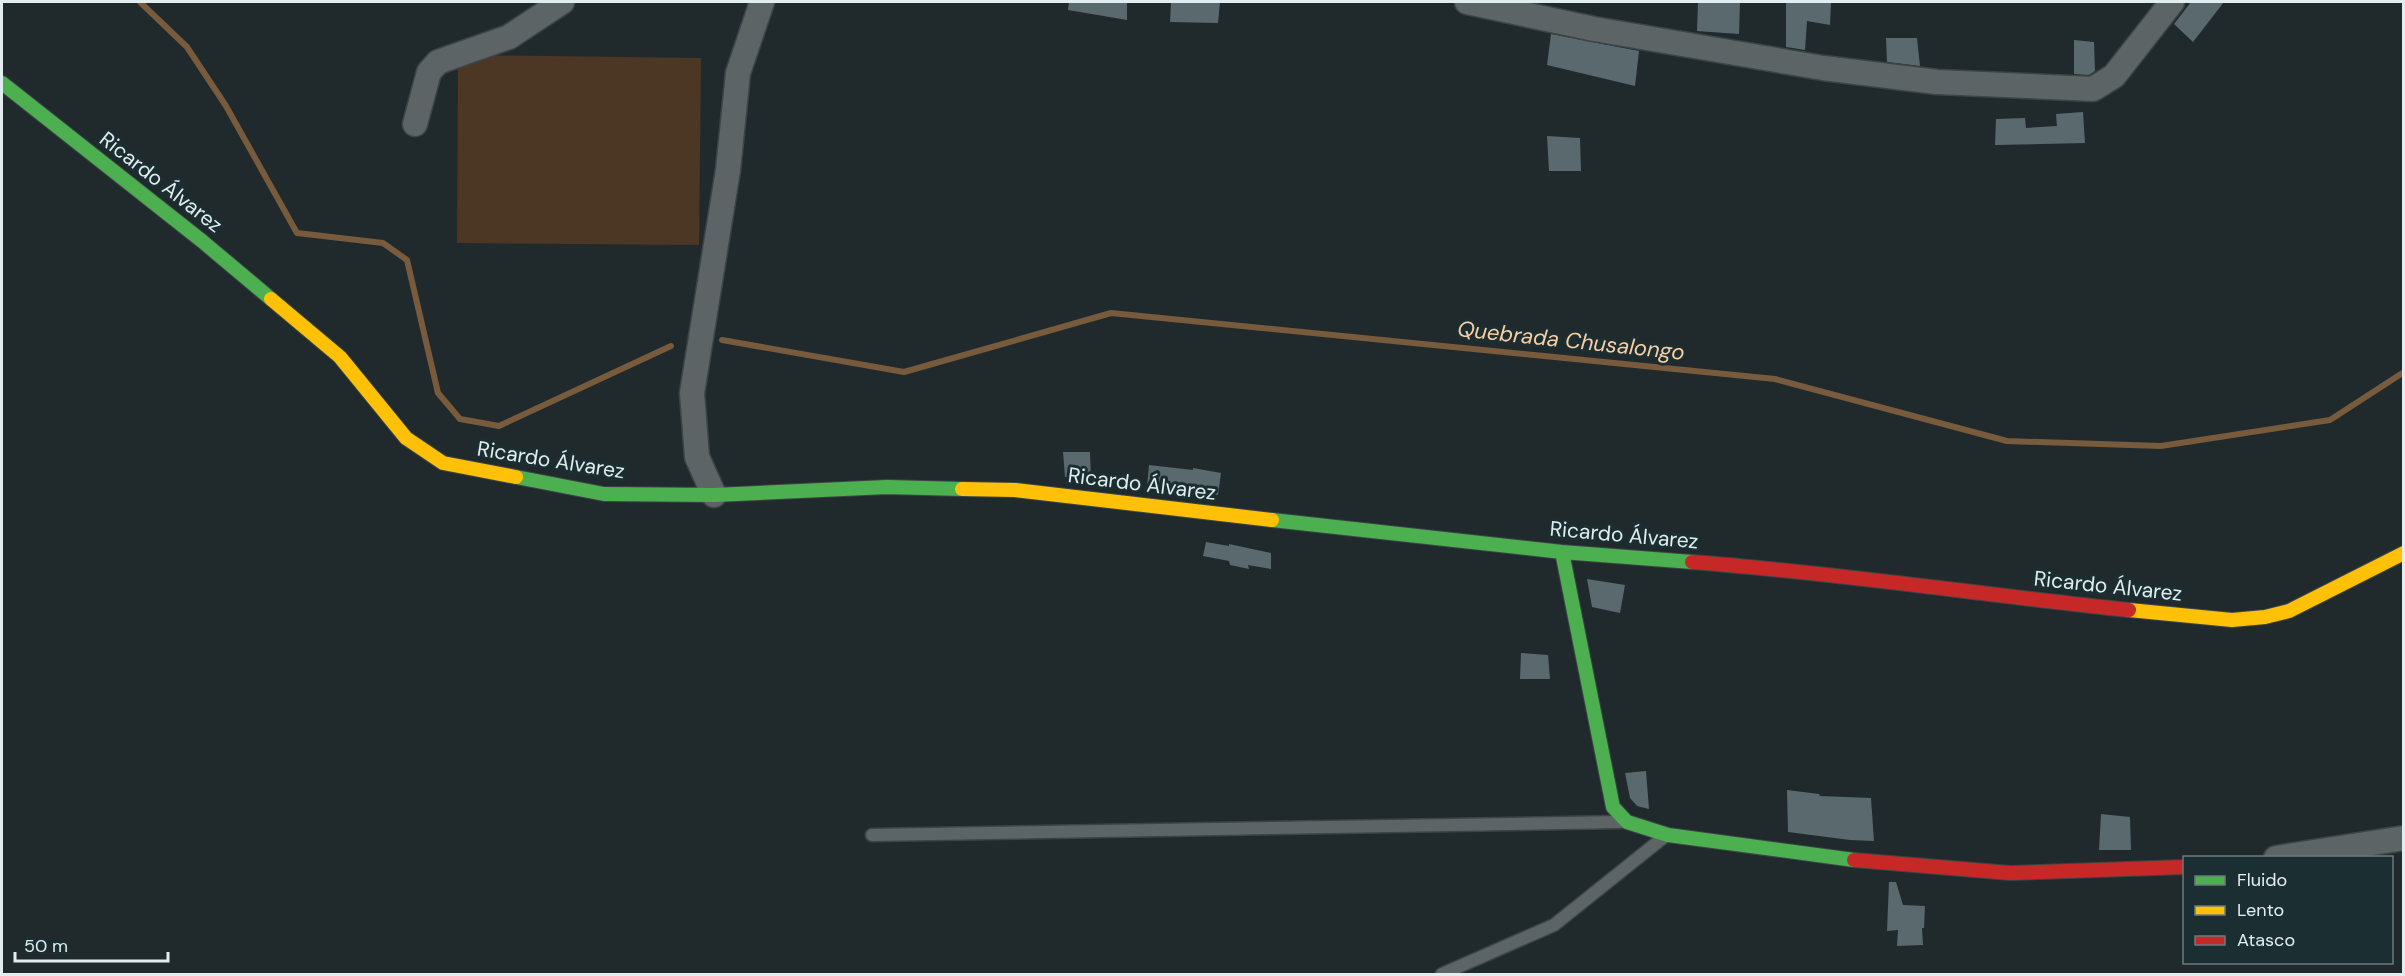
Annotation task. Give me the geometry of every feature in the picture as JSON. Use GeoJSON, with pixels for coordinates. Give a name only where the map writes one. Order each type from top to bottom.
{"type":"FeatureCollection","features":[{"type":"Feature","properties":{"kind":"street"},"geometry":{"type":"LineString","coordinates":[[415,124],[429,72],[438,62],[509,37],[562,2]]}},
{"type":"Feature","properties":{"kind":"street"},"geometry":{"type":"LineString","coordinates":[[714,495],[696,457],[692,393],[728,170],[738,73],[762,2]]}},
{"type":"Feature","properties":{"kind":"street"},"geometry":{"type":"LineString","coordinates":[[1467,2],[1594,29],[1823,68],[1937,82],[2092,89],[2114,76],[2172,2]]}},
{"type":"Feature","properties":{"kind":"street","name":"Ricardo Álvarez"},"geometry":{"type":"LineString","coordinates":[[2,83],[202,241],[340,357],[406,438],[443,463],[604,494],[714,495],[887,487],[1015,490],[1562,552],[1750,566],[2003,597],[2232,620],[2265,618],[2289,611],[2403,554]]}},
{"type":"Feature","properties":{"kind":"street"},"geometry":{"type":"LineString","coordinates":[[1562,552],[1613,807],[1627,822],[1668,835],[1864,861],[2010,873],[2183,867]]}},
{"type":"Feature","properties":{"kind":"street"},"geometry":{"type":"LineString","coordinates":[[2289,856],[2403,838]]}},
{"type":"Feature","properties":{"kind":"lane"},"geometry":{"type":"LineString","coordinates":[[872,835],[1627,822]]}},
{"type":"Feature","properties":{"kind":"lane"},"geometry":{"type":"LineString","coordinates":[[1442,975],[1554,925],[1668,835]]}},
{"type":"Feature","properties":{"kind":"shaded area"},"geometry":{"type":"Polygon","coordinates":[[[458,55],[701,58],[699,245],[457,243],[458,55]]]}},
{"type":"Feature","properties":{"kind":"building"},"geometry":{"type":"Polygon","coordinates":[[[1069,2],[1127,2],[1127,20],[1068,10],[1069,2]]]}},
{"type":"Feature","properties":{"kind":"building"},"geometry":{"type":"Polygon","coordinates":[[[1171,2],[1220,2],[1218,23],[1170,22],[1171,2]]]}},
{"type":"Feature","properties":{"kind":"building"},"geometry":{"type":"Polygon","coordinates":[[[1698,2],[1740,2],[1739,34],[1697,31],[1698,2]]]}},
{"type":"Feature","properties":{"kind":"building"},"geometry":{"type":"Polygon","coordinates":[[[1786,2],[1831,2],[1830,25],[1807,21],[1805,50],[1786,47],[1786,2]]]}},
{"type":"Feature","properties":{"kind":"building"},"geometry":{"type":"Polygon","coordinates":[[[2191,2],[2224,2],[2193,42],[2174,24],[2191,2]]]}},
{"type":"Feature","properties":{"kind":"building"},"geometry":{"type":"Polygon","coordinates":[[[1551,34],[1639,51],[1635,86],[1547,65],[1551,34]]]}},
{"type":"Feature","properties":{"kind":"building"},"geometry":{"type":"Polygon","coordinates":[[[1886,38],[1917,38],[1920,66],[1887,62],[1886,38]]]}},
{"type":"Feature","properties":{"kind":"building"},"geometry":{"type":"Polygon","coordinates":[[[2074,40],[2094,42],[2095,71],[2089,75],[2074,74],[2074,40]]]}},
{"type":"Feature","properties":{"kind":"building"},"geometry":{"type":"Polygon","coordinates":[[[2083,112],[2085,143],[1995,145],[1996,119],[2025,118],[2026,128],[2057,126],[2056,114],[2083,112]]]}},
{"type":"Feature","properties":{"kind":"building"},"geometry":{"type":"Polygon","coordinates":[[[1547,136],[1580,138],[1581,171],[1549,171],[1547,136]]]}},
{"type":"Feature","properties":{"kind":"building"},"geometry":{"type":"Polygon","coordinates":[[[1063,452],[1090,452],[1091,480],[1065,477],[1063,452]]]}},
{"type":"Feature","properties":{"kind":"building"},"geometry":{"type":"Polygon","coordinates":[[[1149,465],[1193,470],[1193,468],[1221,473],[1218,495],[1147,487],[1149,465]]]}},
{"type":"Feature","properties":{"kind":"building"},"geometry":{"type":"Polygon","coordinates":[[[1206,542],[1229,546],[1229,544],[1271,553],[1271,569],[1248,565],[1249,569],[1230,565],[1229,561],[1203,556],[1206,542]]]}},
{"type":"Feature","properties":{"kind":"building"},"geometry":{"type":"Polygon","coordinates":[[[1587,579],[1625,585],[1620,613],[1592,607],[1587,579]]]}},
{"type":"Feature","properties":{"kind":"building"},"geometry":{"type":"Polygon","coordinates":[[[1521,653],[1548,655],[1550,679],[1520,679],[1521,653]]]}},
{"type":"Feature","properties":{"kind":"building"},"geometry":{"type":"Polygon","coordinates":[[[1646,771],[1649,809],[1637,806],[1630,798],[1625,773],[1646,771]]]}},
{"type":"Feature","properties":{"kind":"building"},"geometry":{"type":"Polygon","coordinates":[[[1787,790],[1820,796],[1871,798],[1874,841],[1788,832],[1787,790]]]}},
{"type":"Feature","properties":{"kind":"building"},"geometry":{"type":"Polygon","coordinates":[[[2101,814],[2130,817],[2131,850],[2099,850],[2101,814]]]}},
{"type":"Feature","properties":{"kind":"building"},"geometry":{"type":"Polygon","coordinates":[[[1889,882],[1896,882],[1903,905],[1925,906],[1924,928],[1922,928],[1923,945],[1897,946],[1898,930],[1887,931],[1889,882]]]}},
{"type":"Feature","properties":{"kind":"waterway","name":"Quebrada Chusalongo"},"geometry":{"type":"LineString","coordinates":[[140,2],[187,47],[226,106],[297,233],[383,243],[407,260],[438,393],[460,419],[499,426],[671,346]]}},
{"type":"Feature","properties":{"kind":"waterway","name":"Quebrada Chusalongo"},"geometry":{"type":"LineString","coordinates":[[722,340],[904,372],[1111,313],[1775,379],[2007,441],[2161,446],[2330,420],[2404,372]]}},
{"type":"Feature","properties":{"kind":"traffic: fast"},"geometry":{"type":"LineString","coordinates":[[2,83],[202,241],[271,299]]}},
{"type":"Feature","properties":{"kind":"traffic: fast"},"geometry":{"type":"LineString","coordinates":[[516,477],[604,494],[714,495],[887,487],[962,489]]}},
{"type":"Feature","properties":{"kind":"traffic: fast"},"geometry":{"type":"LineString","coordinates":[[1272,520],[1562,552],[1692,562]]}},
{"type":"Feature","properties":{"kind":"traffic: fast"},"geometry":{"type":"LineString","coordinates":[[1562,552],[1613,807],[1627,822],[1668,835],[1854,860]]}},
{"type":"Feature","properties":{"kind":"traffic: slow"},"geometry":{"type":"LineString","coordinates":[[271,299],[340,357],[406,438],[443,463],[516,477]]}},
{"type":"Feature","properties":{"kind":"traffic: slow"},"geometry":{"type":"LineString","coordinates":[[962,489],[1015,490],[1272,520]]}},
{"type":"Feature","properties":{"kind":"traffic: slow"},"geometry":{"type":"LineString","coordinates":[[2129,610],[2232,620],[2265,617],[2289,611],[2404,553]]}},
{"type":"Feature","properties":{"kind":"traffic: jam"},"geometry":{"type":"LineString","coordinates":[[1692,562],[1801,572],[2129,610]]}},
{"type":"Feature","properties":{"kind":"traffic: jam"},"geometry":{"type":"LineString","coordinates":[[1854,860],[2010,873],[2183,867]]}}]}
